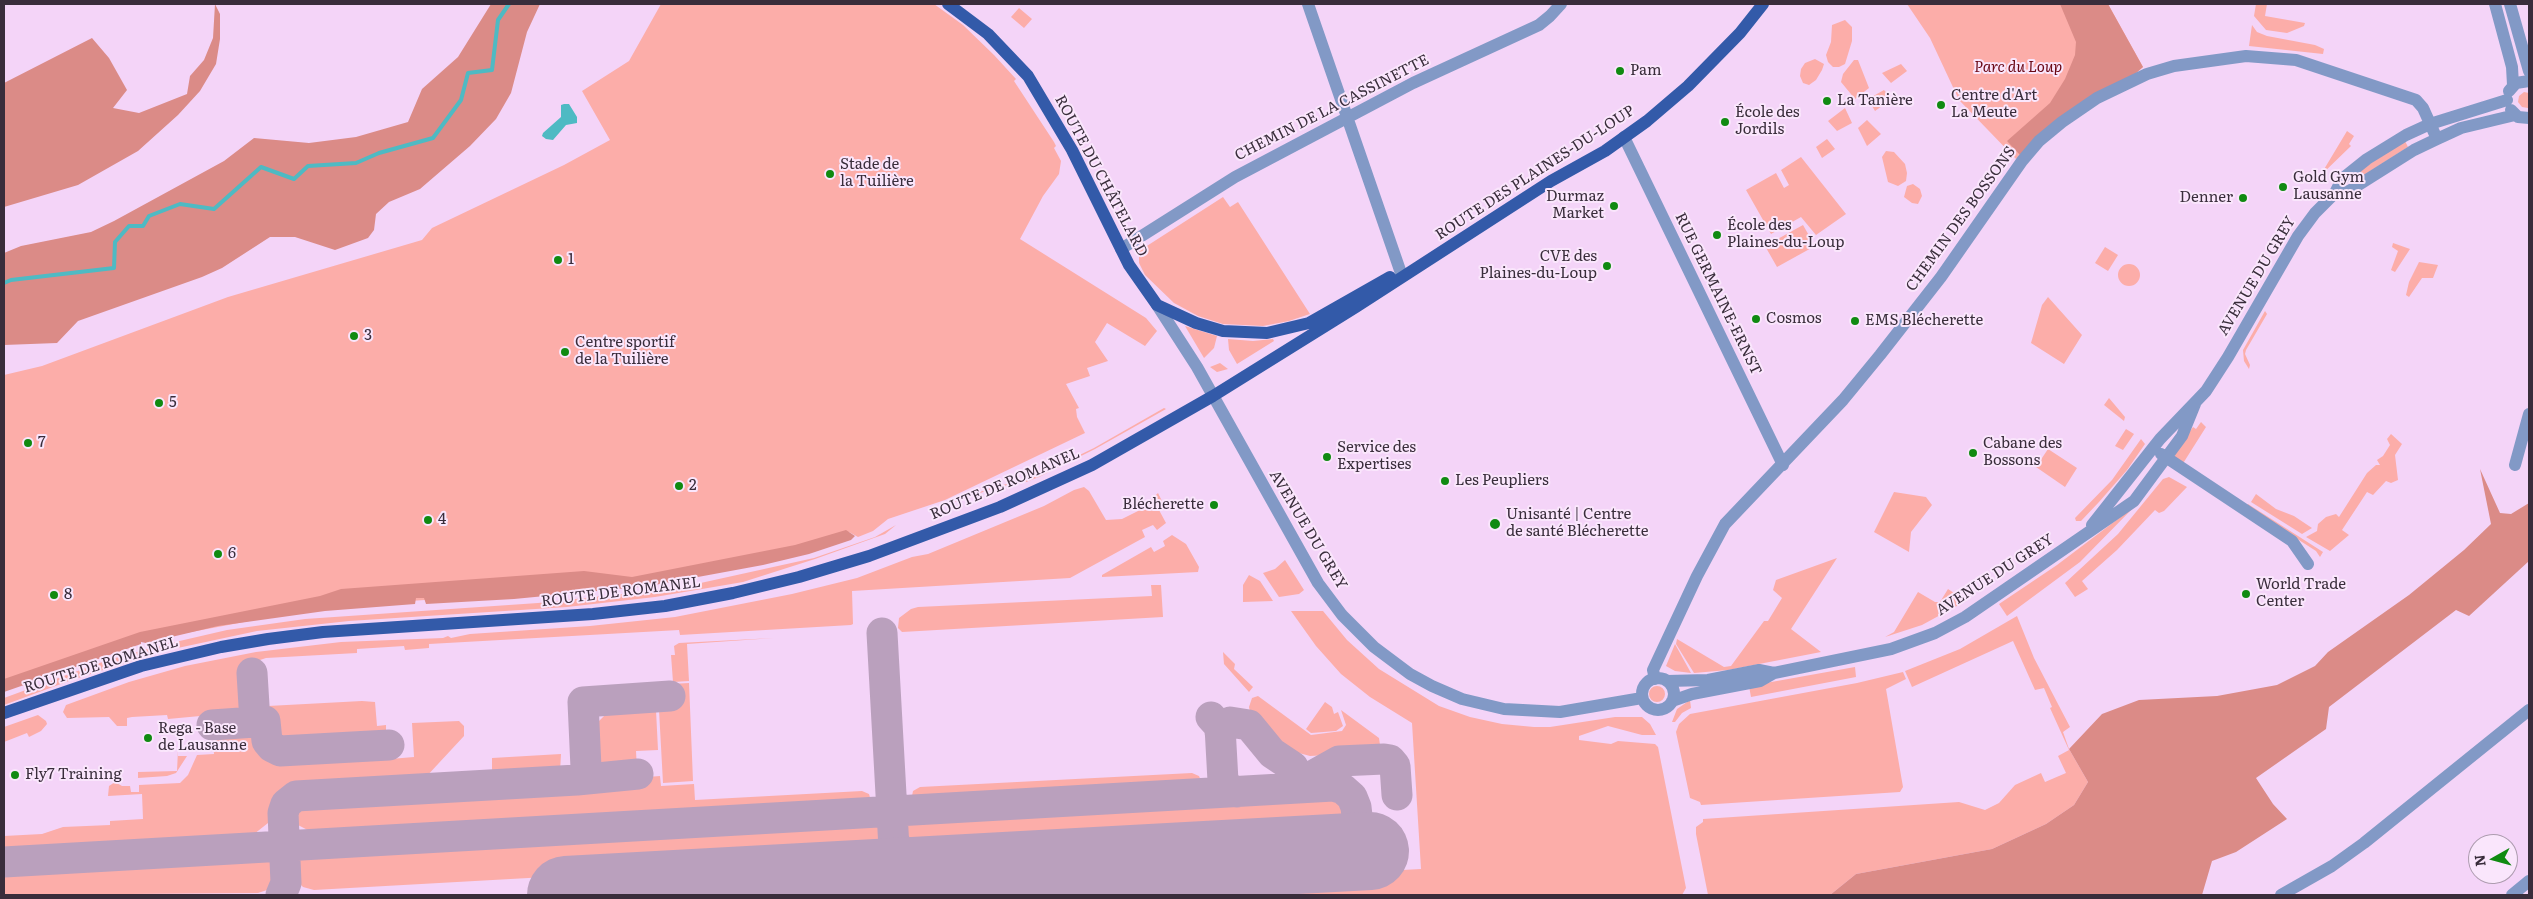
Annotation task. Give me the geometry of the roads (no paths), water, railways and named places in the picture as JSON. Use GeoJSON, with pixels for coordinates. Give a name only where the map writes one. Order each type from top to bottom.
{"type":"FeatureCollection","features":[{"type":"Feature","properties":{"kind":"main road","name":"ROUTE DU CHÂTELARD"},"geometry":{"type":"LineString","coordinates":[[948,4],[988,34],[1028,76],[1072,150],[1121,250],[1157,305]]}},
{"type":"Feature","properties":{"kind":"main road","name":"ROUTE DES PLAINES-DU-LOUP"},"geometry":{"type":"LineString","coordinates":[[1213,396],[1624,137],[1688,86],[1740,33],[1762,4]]}},
{"type":"Feature","properties":{"kind":"main road","name":"ROUTE DES PLAINES-DU-LOUP"},"geometry":{"type":"LineString","coordinates":[[1157,305],[1196,323],[1223,331],[1266,333],[1309,323],[1387,278],[1402,276]]}},
{"type":"Feature","properties":{"kind":"main road","name":"ROUTE DE ROMANEL"},"geometry":{"type":"LineString","coordinates":[[4,713],[142,666],[230,645],[324,632],[536,618],[665,606],[733,593],[799,577],[897,546],[1034,493],[1092,465],[1213,396]]}},
{"type":"Feature","properties":{"kind":"street"},"geometry":{"type":"LineString","coordinates":[[1308,4],[1402,276]]}},
{"type":"Feature","properties":{"kind":"street","name":"CHEMIN DE LA CASSINETTE"},"geometry":{"type":"LineString","coordinates":[[1121,250],[1235,177],[1413,83],[1539,25],[1561,4]]}},
{"type":"Feature","properties":{"kind":"street"},"geometry":{"type":"LineString","coordinates":[[2495,4],[2506,42],[2513,85],[2507,100],[2508,106],[2515,115],[2529,118]]}},
{"type":"Feature","properties":{"kind":"street"},"geometry":{"type":"LineString","coordinates":[[2510,4],[2525,37],[2529,71]]}},
{"type":"Feature","properties":{"kind":"street"},"geometry":{"type":"LineString","coordinates":[[2506,42],[2525,37]]}},
{"type":"Feature","properties":{"kind":"street","name":"CHEMIN DES BOSSONS"},"geometry":{"type":"LineString","coordinates":[[1661,680],[1653,670],[1714,541],[1725,524],[1746,500],[1783,464],[1880,355],[1940,277],[2022,161],[2040,141],[2097,98],[2140,78],[2174,66],[2233,58],[2266,56],[2296,60],[2400,93],[2419,102],[2437,139]]}},
{"type":"Feature","properties":{"kind":"street"},"geometry":{"type":"LineString","coordinates":[[2513,85],[2520,81],[2529,80]]}},
{"type":"Feature","properties":{"kind":"street","name":"AVENUE DU GREY"},"geometry":{"type":"LineString","coordinates":[[2084,534],[2153,448],[2195,404],[2228,358],[2298,236],[2315,213],[2335,193],[2342,179],[2391,143],[2430,124],[2507,100]]}},
{"type":"Feature","properties":{"kind":"street","name":"AVENUE DU GREY"},"geometry":{"type":"LineString","coordinates":[[2335,193],[2349,192],[2414,150],[2461,128],[2515,115]]}},
{"type":"Feature","properties":{"kind":"street","name":"RUE GERMAINE-ERNST"},"geometry":{"type":"LineString","coordinates":[[1624,137],[1783,464]]}},
{"type":"Feature","properties":{"kind":"street","name":"AVENUE DU GREY"},"geometry":{"type":"LineString","coordinates":[[1157,305],[1213,396],[1318,583],[1358,632],[1399,666],[1432,686],[1462,698],[1520,711],[1560,712],[1642,698]]}},
{"type":"Feature","properties":{"kind":"street","name":"AVENUE DU GREY"},"geometry":{"type":"LineString","coordinates":[[1672,702],[1692,694],[1760,680],[1774,673],[1877,653],[1935,633],[1965,616],[2134,502],[2182,436],[2195,404]]}},
{"type":"Feature","properties":{"kind":"street"},"geometry":{"type":"LineString","coordinates":[[2515,465],[2529,414]]}},
{"type":"Feature","properties":{"kind":"street"},"geometry":{"type":"LineString","coordinates":[[2153,448],[2292,541],[2308,564]]}},
{"type":"Feature","properties":{"kind":"street","name":"AVENUE DU GREY"},"geometry":{"type":"LineString","coordinates":[[1661,680],[1708,680],[1759,670],[1774,673]]}},
{"type":"Feature","properties":{"kind":"street"},"geometry":{"type":"LineString","coordinates":[[1661,680],[1673,689],[1672,702],[1665,709],[1656,710],[1647,706],[1642,698],[1644,685],[1661,680]]}},
{"type":"Feature","properties":{"kind":"street"},"geometry":{"type":"LineString","coordinates":[[2281,895],[2332,866],[2364,843],[2529,710]]}},
{"type":"Feature","properties":{"kind":"street"},"geometry":{"type":"LineString","coordinates":[[2512,895],[2529,881]]}},
{"type":"Feature","properties":{"kind":"waterway"},"geometry":{"type":"LineString","coordinates":[[4,283],[11,280],[114,268],[115,242],[129,226],[143,226],[149,216],[180,204],[214,209],[261,167],[294,179],[308,166],[356,163],[379,153],[433,138],[461,100],[468,73],[492,70],[498,20],[509,4]]}},
{"type":"Feature","properties":{"kind":"place","name":"Pam"},"geometry":{"type":"Point","coordinates":[1620,71]}},
{"type":"Feature","properties":{"kind":"place","name":"La Tanière"},"geometry":{"type":"Point","coordinates":[1827,101]}},
{"type":"Feature","properties":{"kind":"place","name":"Centre d'Art La Meute"},"geometry":{"type":"Point","coordinates":[1941,105]}},
{"type":"Feature","properties":{"kind":"place","name":"École des Jordils"},"geometry":{"type":"Point","coordinates":[1725,122]}},
{"type":"Feature","properties":{"kind":"place","name":"Stade de la Tuilière"},"geometry":{"type":"Point","coordinates":[830,174]}},
{"type":"Feature","properties":{"kind":"place","name":"Gold Gym Lausanne"},"geometry":{"type":"Point","coordinates":[2283,187]}},
{"type":"Feature","properties":{"kind":"place","name":"Denner"},"geometry":{"type":"Point","coordinates":[2243,198]}},
{"type":"Feature","properties":{"kind":"place","name":"Durmaz Market"},"geometry":{"type":"Point","coordinates":[1614,206]}},
{"type":"Feature","properties":{"kind":"place","name":"École des Plaines-du-Loup"},"geometry":{"type":"Point","coordinates":[1717,235]}},
{"type":"Feature","properties":{"kind":"place","name":"1"},"geometry":{"type":"Point","coordinates":[558,260]}},
{"type":"Feature","properties":{"kind":"place","name":"CVE des Plaines-du-Loup"},"geometry":{"type":"Point","coordinates":[1607,266]}},
{"type":"Feature","properties":{"kind":"place","name":"Cosmos"},"geometry":{"type":"Point","coordinates":[1756,319]}},
{"type":"Feature","properties":{"kind":"place","name":"EMS Blécherette"},"geometry":{"type":"Point","coordinates":[1855,321]}},
{"type":"Feature","properties":{"kind":"place","name":"3"},"geometry":{"type":"Point","coordinates":[354,336]}},
{"type":"Feature","properties":{"kind":"place","name":"Centre sportif de la Tuilière"},"geometry":{"type":"Point","coordinates":[565,352]}},
{"type":"Feature","properties":{"kind":"place","name":"5"},"geometry":{"type":"Point","coordinates":[159,403]}},
{"type":"Feature","properties":{"kind":"place","name":"7"},"geometry":{"type":"Point","coordinates":[28,443]}},
{"type":"Feature","properties":{"kind":"place","name":"Cabane des Bossons"},"geometry":{"type":"Point","coordinates":[1973,453]}},
{"type":"Feature","properties":{"kind":"place","name":"Service des Expertises"},"geometry":{"type":"Point","coordinates":[1327,457]}},
{"type":"Feature","properties":{"kind":"place","name":"Les Peupliers"},"geometry":{"type":"Point","coordinates":[1445,481]}},
{"type":"Feature","properties":{"kind":"place","name":"2"},"geometry":{"type":"Point","coordinates":[679,486]}},
{"type":"Feature","properties":{"kind":"place","name":"Blécherette"},"geometry":{"type":"Point","coordinates":[1214,505]}},
{"type":"Feature","properties":{"kind":"place","name":"4"},"geometry":{"type":"Point","coordinates":[428,520]}},
{"type":"Feature","properties":{"kind":"place","name":"Unisanté | Centre de santé Blécherette"},"geometry":{"type":"Point","coordinates":[1495,524]}},
{"type":"Feature","properties":{"kind":"place","name":"6"},"geometry":{"type":"Point","coordinates":[218,554]}},
{"type":"Feature","properties":{"kind":"place","name":"World Trade Center"},"geometry":{"type":"Point","coordinates":[2246,594]}},
{"type":"Feature","properties":{"kind":"place","name":"8"},"geometry":{"type":"Point","coordinates":[54,595]}},
{"type":"Feature","properties":{"kind":"place","name":"Rega - Base de Lausanne"},"geometry":{"type":"Point","coordinates":[148,738]}},
{"type":"Feature","properties":{"kind":"place","name":"Fly7 Training"},"geometry":{"type":"Point","coordinates":[15,775]}},
{"type":"Feature","properties":{"kind":"park label","name":"Parc du Loup"},"geometry":{"type":"Point","coordinates":[2018,68]}}]}
